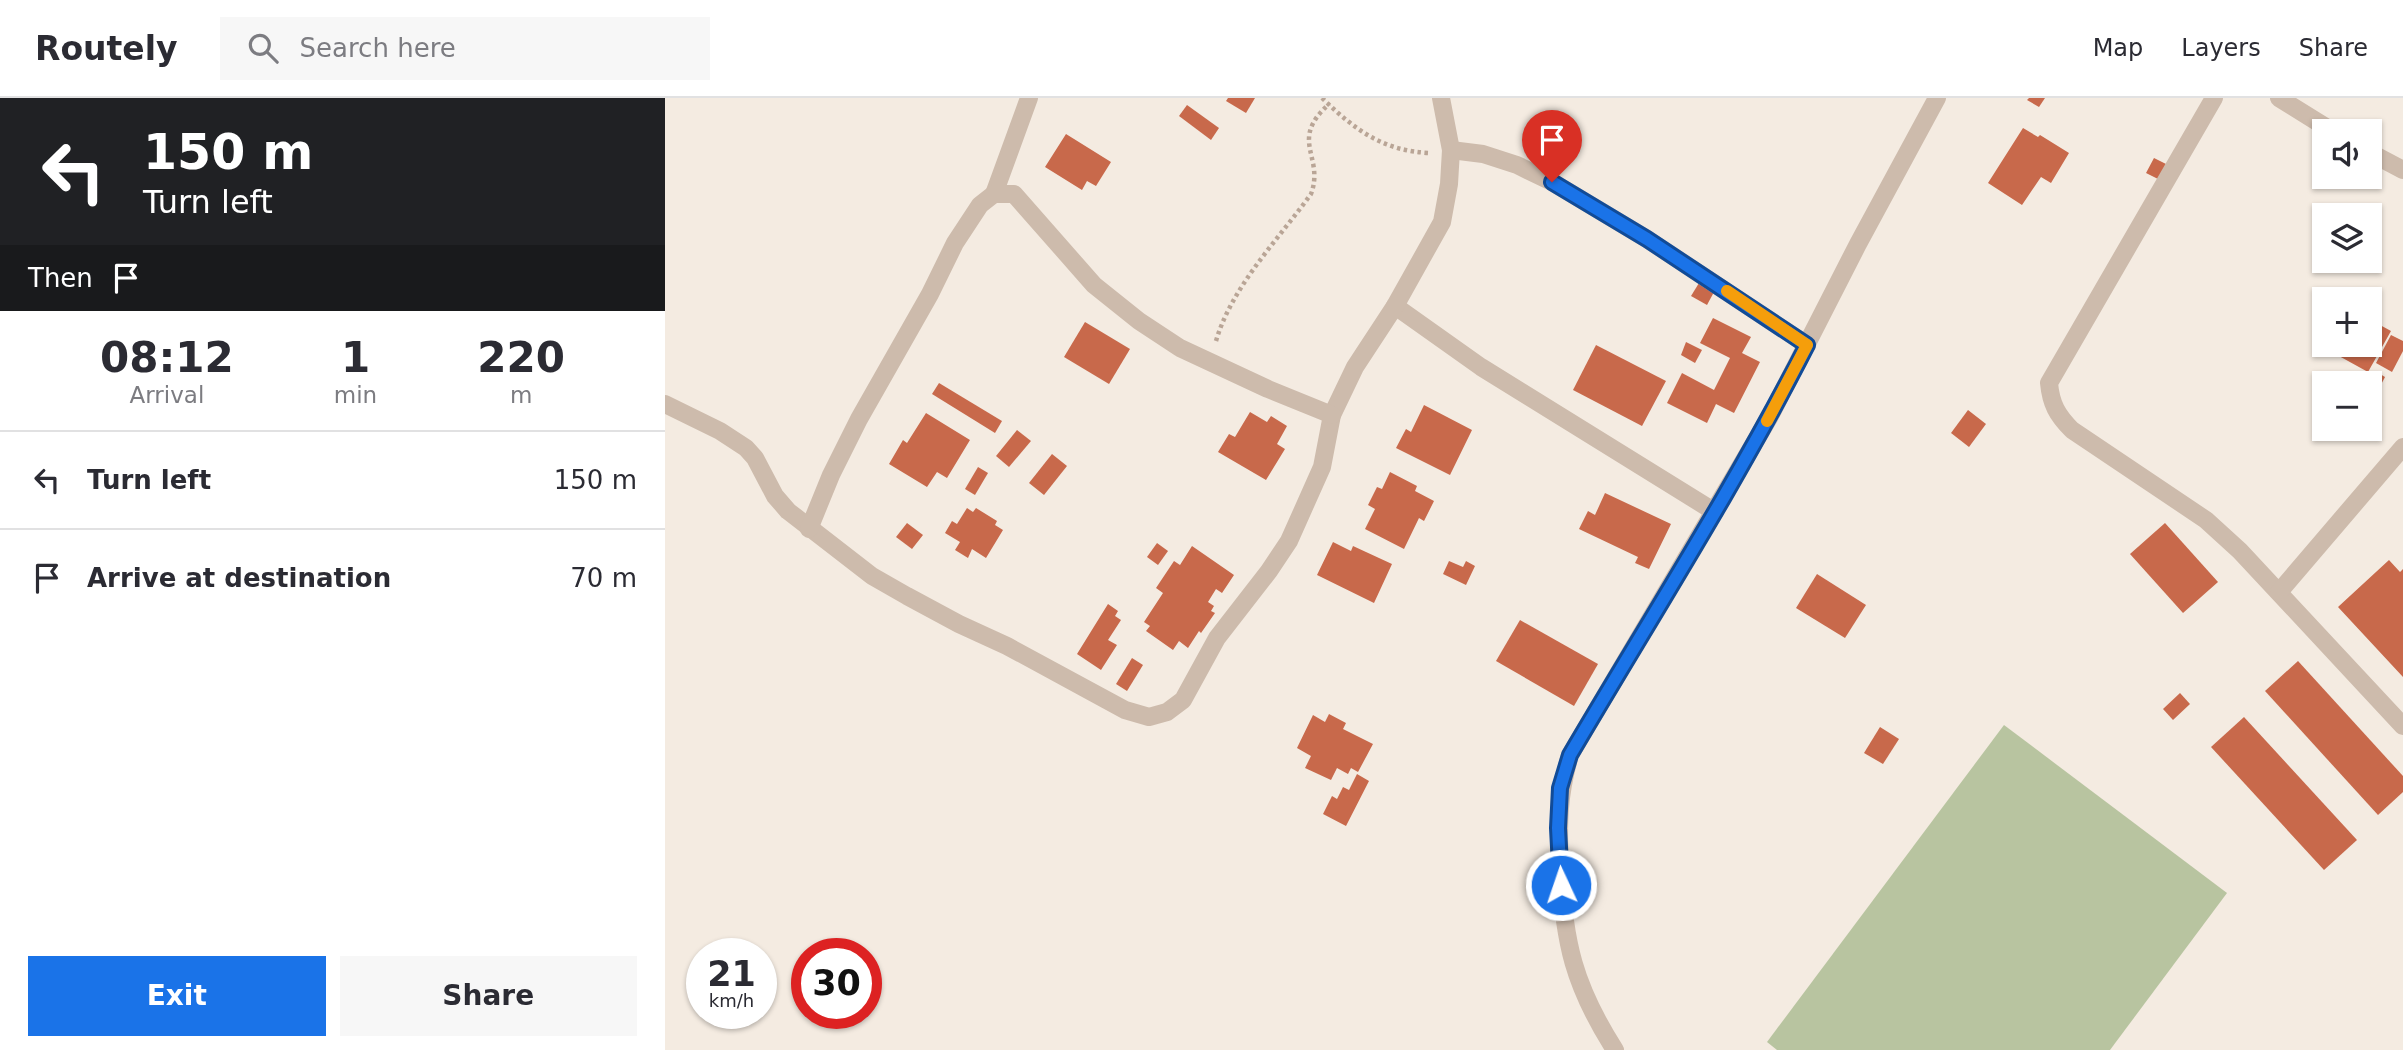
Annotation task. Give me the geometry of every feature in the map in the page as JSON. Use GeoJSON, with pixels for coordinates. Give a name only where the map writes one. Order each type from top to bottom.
{"type":"FeatureCollection","features":[{"type":"Feature","properties":{"kind":"street"},"geometry":{"type":"LineString","coordinates":[[809,529],[831,475],[859,419],[930,294],[955,243],[980,205],[994,194],[1029,98]]}},
{"type":"Feature","properties":{"kind":"street"},"geometry":{"type":"LineString","coordinates":[[665,404],[720,431],[746,448],[755,458],[782,504],[797,521],[872,576],[1125,710],[1149,717],[1167,712],[1183,700],[1217,638],[1289,541],[1322,467],[1332,415],[1355,366],[1395,306],[1442,222],[1449,184],[1451,150],[1441,98]]}},
{"type":"Feature","properties":{"kind":"street"},"geometry":{"type":"LineString","coordinates":[[1615,1050],[1587,1003],[1567,944],[1558,828],[1560,788],[1570,755],[1769,418],[1937,98]]}},
{"type":"Feature","properties":{"kind":"street"},"geometry":{"type":"LineString","coordinates":[[2214,98],[2049,383],[2050,400],[2059,417],[2071,430],[2206,520],[2240,551],[2403,726]]}},
{"type":"Feature","properties":{"kind":"street"},"geometry":{"type":"LineString","coordinates":[[2279,98],[2313,119]]}},
{"type":"Feature","properties":{"kind":"street"},"geometry":{"type":"LineString","coordinates":[[1451,150],[1483,154],[1517,165],[1552,182],[1647,239],[1807,345]]}},
{"type":"Feature","properties":{"kind":"street"},"geometry":{"type":"LineString","coordinates":[[2382,159],[2403,170]]}},
{"type":"Feature","properties":{"kind":"street"},"geometry":{"type":"LineString","coordinates":[[994,194],[1014,194],[1094,285],[1139,321],[1180,348],[1332,415]]}},
{"type":"Feature","properties":{"kind":"street"},"geometry":{"type":"LineString","coordinates":[[1395,306],[1481,367],[1715,512]]}},
{"type":"Feature","properties":{"kind":"street"},"geometry":{"type":"LineString","coordinates":[[2280,592],[2403,447]]}},
{"type":"Feature","properties":{"kind":"path"},"geometry":{"type":"LineString","coordinates":[[1322,98],[1367,135],[1395,149],[1429,153],[1451,150]]}},
{"type":"Feature","properties":{"kind":"path"},"geometry":{"type":"LineString","coordinates":[[1211,362],[1221,327],[1241,289],[1311,194],[1315,184],[1309,129],[1316,116],[1329,104]]}},
{"type":"Feature","properties":{"kind":"green space"},"geometry":{"type":"Polygon","coordinates":[[[2004,725],[2227,893],[2110,1050],[1777,1050],[1767,1042],[2004,725]]]}},
{"type":"Feature","properties":{"kind":"building"},"geometry":{"type":"Polygon","coordinates":[[[1228,98],[1255,98],[1246,113],[1226,101],[1228,98]]]}},
{"type":"Feature","properties":{"kind":"building"},"geometry":{"type":"Polygon","coordinates":[[[2045,98],[2039,107],[2027,100],[2045,98]]]}},
{"type":"Feature","properties":{"kind":"building"},"geometry":{"type":"Polygon","coordinates":[[[1187,105],[1219,128],[1211,140],[1179,116],[1187,105]]]}},
{"type":"Feature","properties":{"kind":"building"},"geometry":{"type":"Polygon","coordinates":[[[2023,128],[2069,153],[2051,183],[2041,177],[2022,205],[1988,183],[2023,128]]]}},
{"type":"Feature","properties":{"kind":"building"},"geometry":{"type":"Polygon","coordinates":[[[1066,134],[1111,162],[1096,186],[1087,181],[1082,190],[1045,167],[1066,134]]]}},
{"type":"Feature","properties":{"kind":"building"},"geometry":{"type":"Polygon","coordinates":[[[2154,158],[2166,164],[2158,179],[2146,173],[2154,158]]]}},
{"type":"Feature","properties":{"kind":"building"},"geometry":{"type":"Polygon","coordinates":[[[1699,283],[1714,292],[1707,305],[1691,296],[1699,283]]]}},
{"type":"Feature","properties":{"kind":"building"},"geometry":{"type":"Polygon","coordinates":[[[1713,318],[1751,337],[1742,353],[1760,362],[1734,413],[1716,404],[1707,423],[1667,403],[1682,373],[1714,390],[1730,358],[1700,343],[1713,318]]]}},
{"type":"Feature","properties":{"kind":"building"},"geometry":{"type":"Polygon","coordinates":[[[1085,322],[1130,349],[1109,384],[1064,357],[1085,322]]]}},
{"type":"Feature","properties":{"kind":"building"},"geometry":{"type":"Polygon","coordinates":[[[2382,326],[2391,331],[2382,347],[2382,326]]]}},
{"type":"Feature","properties":{"kind":"building"},"geometry":{"type":"Polygon","coordinates":[[[2391,335],[2403,341],[2403,351],[2392,372],[2376,363],[2382,357],[2391,335]]]}},
{"type":"Feature","properties":{"kind":"building"},"geometry":{"type":"Polygon","coordinates":[[[1686,342],[1702,350],[1695,363],[1681,355],[1686,342]]]}},
{"type":"Feature","properties":{"kind":"building"},"geometry":{"type":"Polygon","coordinates":[[[1596,345],[1666,381],[1642,426],[1573,390],[1596,345]]]}},
{"type":"Feature","properties":{"kind":"building"},"geometry":{"type":"Polygon","coordinates":[[[2341,357],[2376,357],[2366,371],[2341,357]]]}},
{"type":"Feature","properties":{"kind":"building"},"geometry":{"type":"Polygon","coordinates":[[[939,383],[1002,421],[995,433],[932,394],[939,383]]]}},
{"type":"Feature","properties":{"kind":"building"},"geometry":{"type":"Polygon","coordinates":[[[1424,405],[1472,430],[1450,475],[1396,448],[1406,429],[1411,432],[1424,405]]]}},
{"type":"Feature","properties":{"kind":"building"},"geometry":{"type":"Polygon","coordinates":[[[1968,410],[1986,424],[1969,447],[1951,433],[1968,410]]]}},
{"type":"Feature","properties":{"kind":"building"},"geometry":{"type":"Polygon","coordinates":[[[1250,412],[1267,422],[1271,416],[1287,426],[1277,444],[1285,449],[1266,480],[1218,452],[1229,434],[1235,437],[1250,412]]]}},
{"type":"Feature","properties":{"kind":"building"},"geometry":{"type":"Polygon","coordinates":[[[926,413],[970,440],[947,478],[937,472],[927,487],[889,464],[903,440],[907,443],[926,413]]]}},
{"type":"Feature","properties":{"kind":"building"},"geometry":{"type":"Polygon","coordinates":[[[1017,430],[1031,441],[1009,467],[996,456],[1017,430]]]}},
{"type":"Feature","properties":{"kind":"building"},"geometry":{"type":"Polygon","coordinates":[[[1052,454],[1067,466],[1044,495],[1029,483],[1052,454]]]}},
{"type":"Feature","properties":{"kind":"building"},"geometry":{"type":"Polygon","coordinates":[[[978,467],[988,473],[975,495],[965,489],[978,467]]]}},
{"type":"Feature","properties":{"kind":"building"},"geometry":{"type":"Polygon","coordinates":[[[1390,472],[1417,486],[1415,491],[1434,501],[1424,521],[1419,518],[1404,549],[1365,529],[1375,509],[1368,505],[1377,487],[1382,489],[1390,472]]]}},
{"type":"Feature","properties":{"kind":"building"},"geometry":{"type":"Polygon","coordinates":[[[1605,493],[1671,524],[1649,569],[1635,563],[1638,557],[1579,529],[1588,511],[1595,515],[1605,493]]]}},
{"type":"Feature","properties":{"kind":"building"},"geometry":{"type":"Polygon","coordinates":[[[967,508],[973,512],[976,508],[997,521],[995,525],[1003,530],[986,558],[972,549],[968,558],[955,550],[960,542],[945,533],[952,521],[957,524],[967,508]]]}},
{"type":"Feature","properties":{"kind":"building"},"geometry":{"type":"Polygon","coordinates":[[[907,523],[923,535],[912,549],[896,537],[907,523]]]}},
{"type":"Feature","properties":{"kind":"building"},"geometry":{"type":"Polygon","coordinates":[[[2165,523],[2218,582],[2183,613],[2130,554],[2165,523]]]}},
{"type":"Feature","properties":{"kind":"building"},"geometry":{"type":"Polygon","coordinates":[[[1333,542],[1351,551],[1353,546],[1392,564],[1374,603],[1317,575],[1333,542]]]}},
{"type":"Feature","properties":{"kind":"building"},"geometry":{"type":"Polygon","coordinates":[[[1157,543],[1168,551],[1158,565],[1147,557],[1157,543]]]}},
{"type":"Feature","properties":{"kind":"building"},"geometry":{"type":"Polygon","coordinates":[[[1192,546],[1234,575],[1222,593],[1216,589],[1208,602],[1214,606],[1211,611],[1215,613],[1201,633],[1199,631],[1188,648],[1179,641],[1173,650],[1146,631],[1150,626],[1144,622],[1163,593],[1156,588],[1174,561],[1180,565],[1192,546]]]}},
{"type":"Feature","properties":{"kind":"building"},"geometry":{"type":"Polygon","coordinates":[[[2389,560],[2400,572],[2403,569],[2403,677],[2338,607],[2389,560]]]}},
{"type":"Feature","properties":{"kind":"building"},"geometry":{"type":"Polygon","coordinates":[[[1449,561],[1463,567],[1466,561],[1475,566],[1466,585],[1443,574],[1449,561]]]}},
{"type":"Feature","properties":{"kind":"building"},"geometry":{"type":"Polygon","coordinates":[[[1817,574],[1866,605],[1845,638],[1796,608],[1817,574]]]}},
{"type":"Feature","properties":{"kind":"building"},"geometry":{"type":"Polygon","coordinates":[[[1108,604],[1118,611],[1115,616],[1121,620],[1108,640],[1117,645],[1101,670],[1077,654],[1108,604]]]}},
{"type":"Feature","properties":{"kind":"building"},"geometry":{"type":"Polygon","coordinates":[[[1520,620],[1598,664],[1574,706],[1496,661],[1520,620]]]}},
{"type":"Feature","properties":{"kind":"building"},"geometry":{"type":"Polygon","coordinates":[[[1132,658],[1143,665],[1127,691],[1116,684],[1132,658]]]}},
{"type":"Feature","properties":{"kind":"building"},"geometry":{"type":"Polygon","coordinates":[[[2298,661],[2403,776],[2403,792],[2378,815],[2265,691],[2298,661]]]}},
{"type":"Feature","properties":{"kind":"building"},"geometry":{"type":"Polygon","coordinates":[[[2180,693],[2190,704],[2173,720],[2163,709],[2180,693]]]}},
{"type":"Feature","properties":{"kind":"building"},"geometry":{"type":"Polygon","coordinates":[[[1329,714],[1346,723],[1343,729],[1373,744],[1358,772],[1351,768],[1348,774],[1337,768],[1331,780],[1305,768],[1311,756],[1297,748],[1313,715],[1325,722],[1329,714]]]}},
{"type":"Feature","properties":{"kind":"building"},"geometry":{"type":"Polygon","coordinates":[[[2244,717],[2357,840],[2324,870],[2211,747],[2244,717]]]}},
{"type":"Feature","properties":{"kind":"building"},"geometry":{"type":"Polygon","coordinates":[[[1880,727],[1899,739],[1883,764],[1864,753],[1880,727]]]}},
{"type":"Feature","properties":{"kind":"building"},"geometry":{"type":"Polygon","coordinates":[[[1357,774],[1369,781],[1346,826],[1323,814],[1332,796],[1337,799],[1343,787],[1349,790],[1357,774]]]}},
{"type":"Feature","properties":{"kind":"slow traffic"},"geometry":{"type":"LineString","coordinates":[[1727,291],[1807,345],[1767,421]]}},
{"type":"Feature","properties":{"kind":"route"},"geometry":{"type":"LineString","coordinates":[[1552,182],[1647,239],[1807,345],[1729,489],[1570,755],[1560,788],[1558,828],[1561,885]]}}]}
